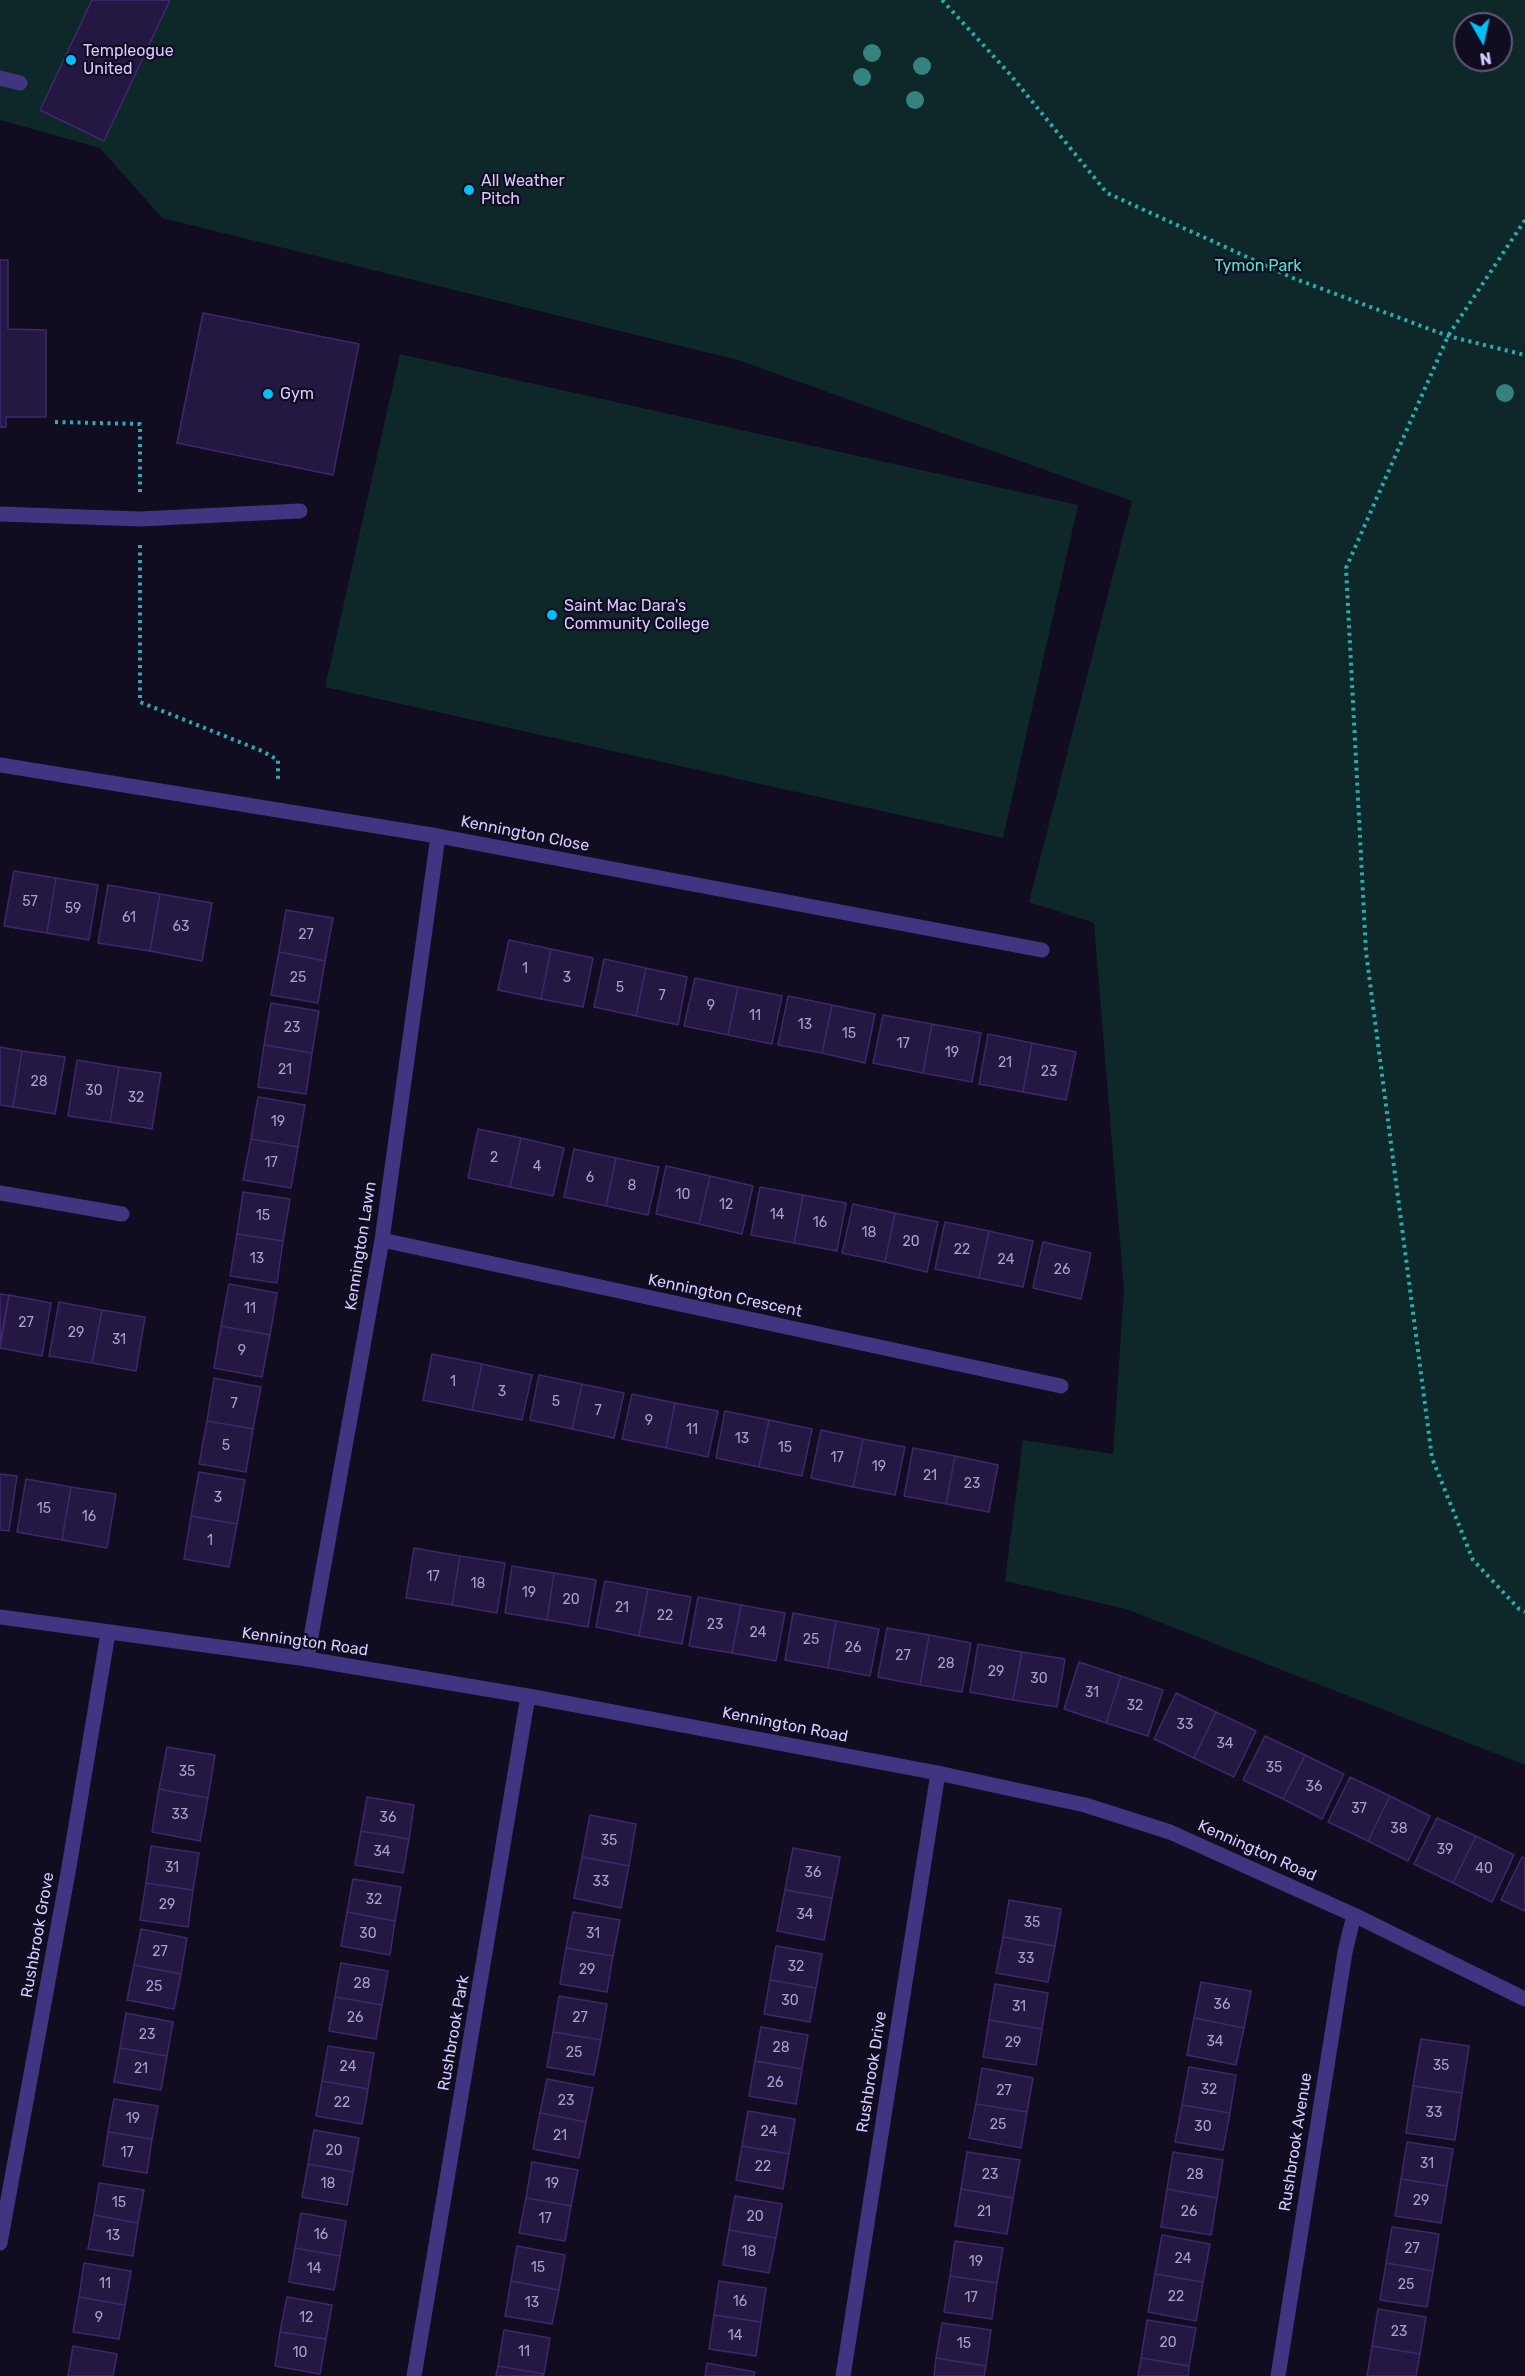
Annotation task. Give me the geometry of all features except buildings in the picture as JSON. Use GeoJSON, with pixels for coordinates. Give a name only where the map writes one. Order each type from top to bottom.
{"type":"FeatureCollection","features":[{"type":"Feature","properties":{"kind":"street"},"geometry":{"type":"LineString","coordinates":[[0,78],[20,82]]}},
{"type":"Feature","properties":{"kind":"street"},"geometry":{"type":"LineString","coordinates":[[0,514],[140,519],[300,511]]}},
{"type":"Feature","properties":{"kind":"street","name":"Kennington Close"},"geometry":{"type":"LineString","coordinates":[[0,765],[438,836],[1042,950]]}},
{"type":"Feature","properties":{"kind":"street","name":"Kennington Lawn"},"geometry":{"type":"LineString","coordinates":[[307,1659],[382,1240],[438,836]]}},
{"type":"Feature","properties":{"kind":"street"},"geometry":{"type":"LineString","coordinates":[[0,1193],[122,1214]]}},
{"type":"Feature","properties":{"kind":"street","name":"Kennington Crescent"},"geometry":{"type":"LineString","coordinates":[[382,1240],[1061,1386]]}},
{"type":"Feature","properties":{"kind":"street","name":"Kennington Road"},"geometry":{"type":"LineString","coordinates":[[0,1617],[307,1659],[528,1696],[938,1773],[1085,1805],[1170,1832],[1354,1915],[1525,1999]]}},
{"type":"Feature","properties":{"kind":"street","name":"Rushbrook Grove"},"geometry":{"type":"LineString","coordinates":[[0,2243],[69,1867],[108,1633]]}},
{"type":"Feature","properties":{"kind":"street","name":"Rushbrook Park"},"geometry":{"type":"LineString","coordinates":[[414,2376],[528,1696]]}},
{"type":"Feature","properties":{"kind":"street","name":"Rushbrook Drive"},"geometry":{"type":"LineString","coordinates":[[843,2376],[938,1773]]}},
{"type":"Feature","properties":{"kind":"street","name":"Rushbrook Avenue"},"geometry":{"type":"LineString","coordinates":[[1278,2376],[1345,1952],[1354,1915]]}},
{"type":"Feature","properties":{"kind":"path"},"geometry":{"type":"LineString","coordinates":[[942,0],[1008,72],[1107,193],[1293,278],[1448,336],[1525,355]]}},
{"type":"Feature","properties":{"kind":"path"},"geometry":{"type":"LineString","coordinates":[[1525,220],[1448,336],[1346,568],[1366,952],[1432,1458],[1473,1560],[1519,1609],[1525,1612]]}},
{"type":"Feature","properties":{"kind":"path"},"geometry":{"type":"LineString","coordinates":[[55,422],[140,424],[140,702],[262,751],[278,760],[278,782]]}},
{"type":"Feature","properties":{"kind":"green space","name":"Tymon Park"},"geometry":{"type":"Polygon","coordinates":[[[0,0],[1525,0],[1525,1765],[1126,1609],[1005,1581],[1023,1440],[1113,1454],[1124,1290],[1094,923],[1029,902],[1132,501],[738,360],[162,218],[100,148],[0,120],[0,0]]]}},
{"type":"Feature","properties":{"kind":"green space"},"geometry":{"type":"Polygon","coordinates":[[[400,354],[1078,505],[1003,838],[325,687],[400,354]]]}},
{"type":"Feature","properties":{"kind":"place","name":"Templeogue United"},"geometry":{"type":"Point","coordinates":[71,60]}},
{"type":"Feature","properties":{"kind":"place","name":"All Weather Pitch"},"geometry":{"type":"Point","coordinates":[469,190]}},
{"type":"Feature","properties":{"kind":"place","name":"Gym"},"geometry":{"type":"Point","coordinates":[268,394]}},
{"type":"Feature","properties":{"kind":"place","name":"Saint Mac Dara's Community College"},"geometry":{"type":"Point","coordinates":[552,615]}}]}
